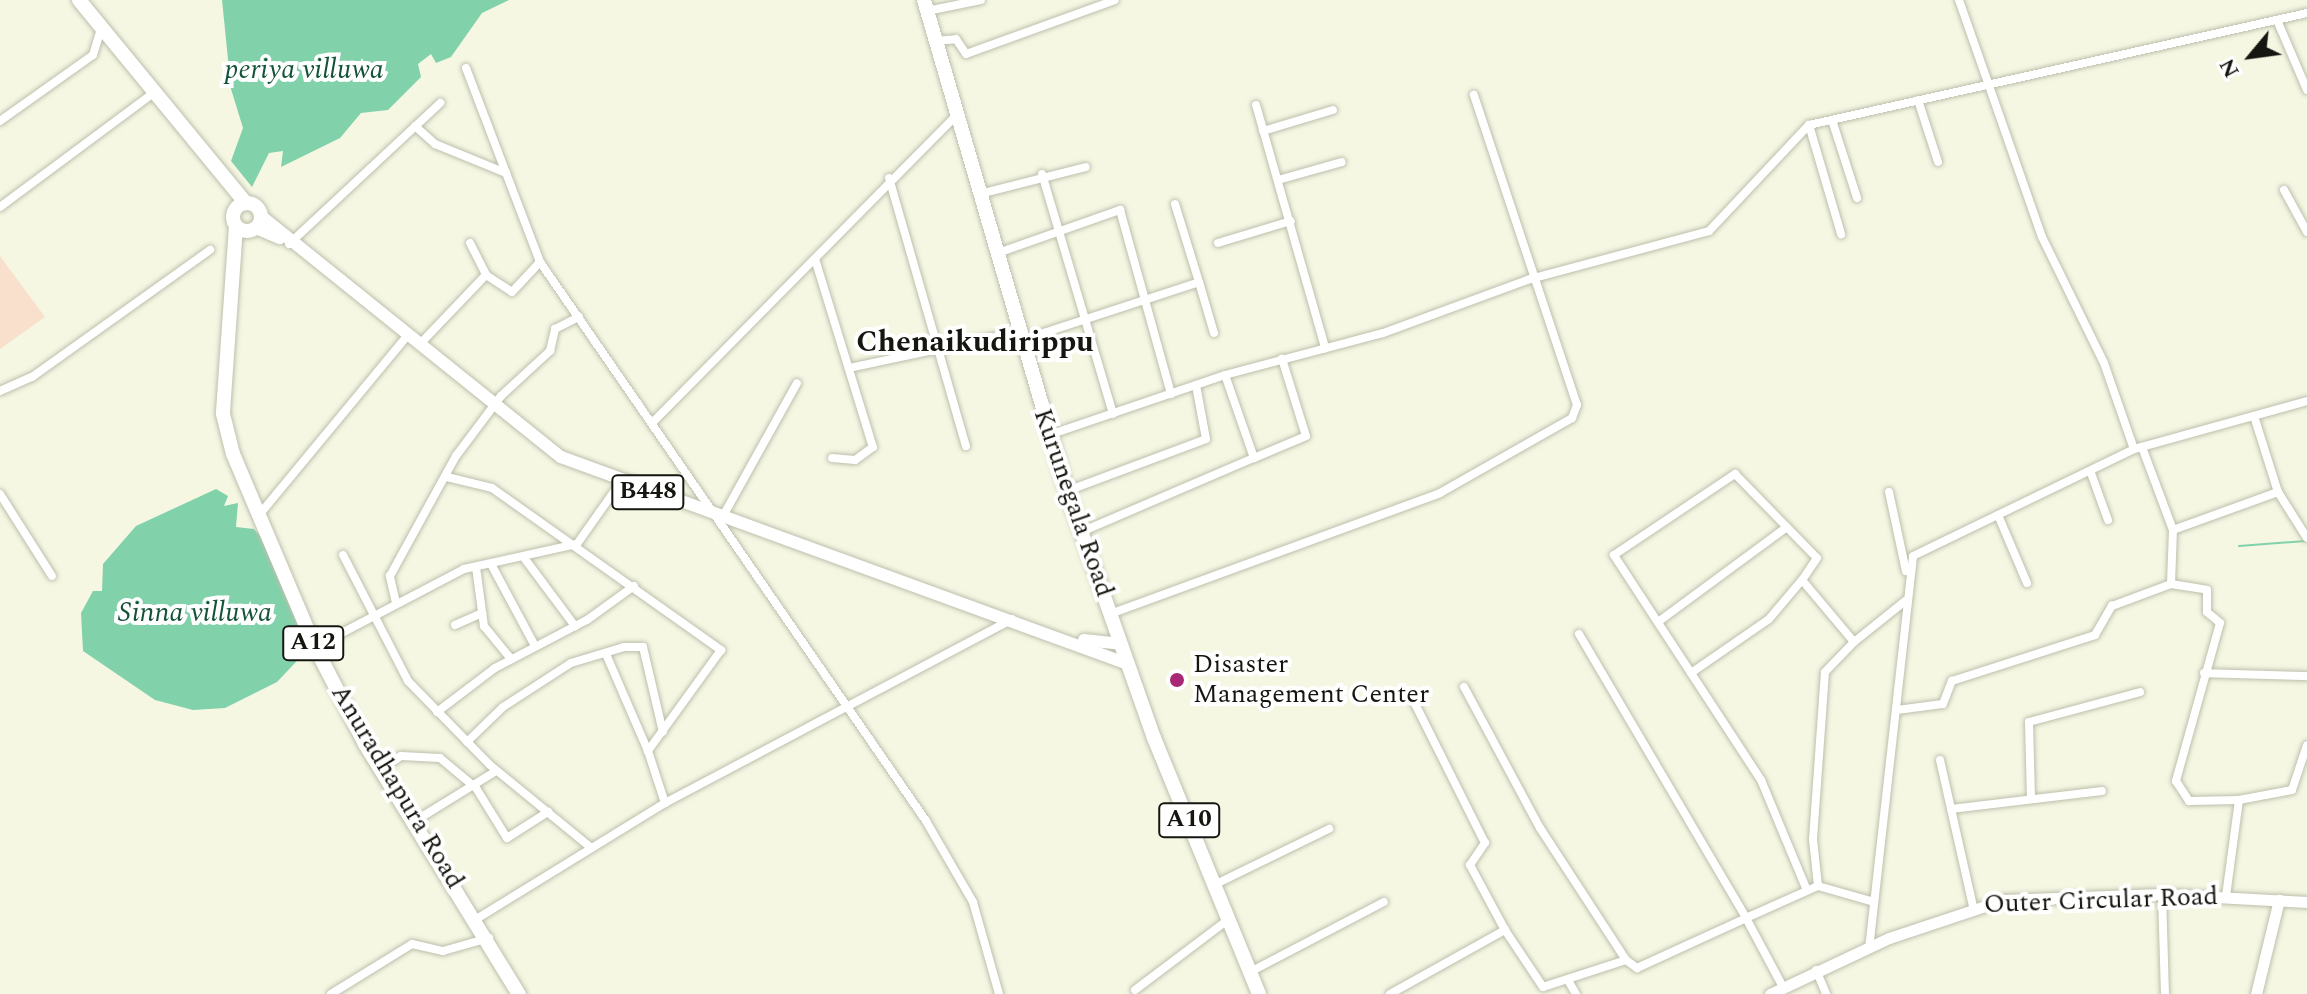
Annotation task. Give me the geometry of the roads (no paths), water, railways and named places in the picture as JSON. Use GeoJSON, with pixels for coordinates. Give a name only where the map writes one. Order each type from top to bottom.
{"type":"FeatureCollection","features":[{"type":"Feature","properties":{"kind":"highway","name":"A12"},"geometry":{"type":"LineString","coordinates":[[79,0],[222,182],[246,203]]}},
{"type":"Feature","properties":{"kind":"highway","name":"Kurunegala Road"},"geometry":{"type":"LineString","coordinates":[[925,6],[1048,435],[1128,664],[1259,994]]}},
{"type":"Feature","properties":{"kind":"highway","name":"Anuradhapura Road"},"geometry":{"type":"LineString","coordinates":[[222,182],[234,220],[238,252],[223,414],[259,515],[315,647],[381,769],[478,918],[519,994]]}},
{"type":"Feature","properties":{"kind":"highway"},"geometry":{"type":"LineString","coordinates":[[246,203],[234,220],[256,225]]}},
{"type":"Feature","properties":{"kind":"highway"},"geometry":{"type":"LineString","coordinates":[[246,203],[256,225]]}},
{"type":"Feature","properties":{"kind":"highway","name":"Anuradhapura Road"},"geometry":{"type":"LineString","coordinates":[[238,252],[256,225]]}},
{"type":"Feature","properties":{"kind":"main road","name":"B448"},"geometry":{"type":"LineString","coordinates":[[256,225],[284,241],[561,457],[620,483],[717,514],[1072,640],[1128,664]]}},
{"type":"Feature","properties":{"kind":"main road","name":"B448"},"geometry":{"type":"LineString","coordinates":[[1072,640],[1121,644]]}},
{"type":"Feature","properties":{"kind":"street"},"geometry":{"type":"LineString","coordinates":[[925,6],[981,0]]}},
{"type":"Feature","properties":{"kind":"street"},"geometry":{"type":"LineString","coordinates":[[935,41],[956,39],[966,54],[1115,0]]}},
{"type":"Feature","properties":{"kind":"street"},"geometry":{"type":"LineString","coordinates":[[1959,0],[2042,237],[2104,363],[2173,530],[2171,584]]}},
{"type":"Feature","properties":{"kind":"street"},"geometry":{"type":"LineString","coordinates":[[1048,435],[1225,375],[1325,348],[1530,279],[1709,231],[1809,125],[2307,13]]}},
{"type":"Feature","properties":{"kind":"street"},"geometry":{"type":"LineString","coordinates":[[2277,20],[2307,90]]}},
{"type":"Feature","properties":{"kind":"street"},"geometry":{"type":"LineString","coordinates":[[0,121],[93,55],[101,28]]}},
{"type":"Feature","properties":{"kind":"street"},"geometry":{"type":"LineString","coordinates":[[466,68],[540,262],[717,514],[973,902],[999,994]]}},
{"type":"Feature","properties":{"kind":"street"},"geometry":{"type":"LineString","coordinates":[[0,207],[152,94]]}},
{"type":"Feature","properties":{"kind":"street"},"geometry":{"type":"LineString","coordinates":[[1110,614],[1440,493],[1572,418],[1577,405],[1530,279],[1474,95]]}},
{"type":"Feature","properties":{"kind":"street"},"geometry":{"type":"LineString","coordinates":[[1918,100],[1938,162]]}},
{"type":"Feature","properties":{"kind":"street"},"geometry":{"type":"LineString","coordinates":[[284,241],[440,103]]}},
{"type":"Feature","properties":{"kind":"street"},"geometry":{"type":"LineString","coordinates":[[1256,105],[1325,348]]}},
{"type":"Feature","properties":{"kind":"street"},"geometry":{"type":"LineString","coordinates":[[1263,131],[1333,110]]}},
{"type":"Feature","properties":{"kind":"street"},"geometry":{"type":"LineString","coordinates":[[653,422],[815,259],[889,178],[956,116]]}},
{"type":"Feature","properties":{"kind":"street"},"geometry":{"type":"LineString","coordinates":[[1832,120],[1857,198]]}},
{"type":"Feature","properties":{"kind":"street"},"geometry":{"type":"LineString","coordinates":[[1809,125],[1841,234]]}},
{"type":"Feature","properties":{"kind":"street"},"geometry":{"type":"LineString","coordinates":[[415,126],[435,144],[506,173]]}},
{"type":"Feature","properties":{"kind":"street"},"geometry":{"type":"LineString","coordinates":[[1278,180],[1342,162]]}},
{"type":"Feature","properties":{"kind":"street"},"geometry":{"type":"LineString","coordinates":[[978,195],[1042,174],[1086,167]]}},
{"type":"Feature","properties":{"kind":"street"},"geometry":{"type":"LineString","coordinates":[[1042,174],[1113,414]]}},
{"type":"Feature","properties":{"kind":"street"},"geometry":{"type":"LineString","coordinates":[[889,178],[966,446]]}},
{"type":"Feature","properties":{"kind":"street"},"geometry":{"type":"LineString","coordinates":[[2284,190],[2307,232]]}},
{"type":"Feature","properties":{"kind":"street"},"geometry":{"type":"LineString","coordinates":[[1175,204],[1214,333]]}},
{"type":"Feature","properties":{"kind":"street"},"geometry":{"type":"LineString","coordinates":[[994,254],[1120,210],[1171,394]]}},
{"type":"Feature","properties":{"kind":"street"},"geometry":{"type":"LineString","coordinates":[[1218,243],[1291,221]]}},
{"type":"Feature","properties":{"kind":"street"},"geometry":{"type":"LineString","coordinates":[[470,243],[486,275],[512,292],[540,262]]}},
{"type":"Feature","properties":{"kind":"street"},"geometry":{"type":"LineString","coordinates":[[0,391],[32,377],[210,250]]}},
{"type":"Feature","properties":{"kind":"street"},"geometry":{"type":"LineString","coordinates":[[815,259],[873,447],[855,460],[832,458]]}},
{"type":"Feature","properties":{"kind":"street"},"geometry":{"type":"LineString","coordinates":[[419,345],[486,275]]}},
{"type":"Feature","properties":{"kind":"street"},"geometry":{"type":"LineString","coordinates":[[849,368],[936,346],[1019,336],[1199,282]]}},
{"type":"Feature","properties":{"kind":"street"},"geometry":{"type":"LineString","coordinates":[[396,603],[390,576],[408,531],[494,407],[550,351],[555,329],[579,317]]}},
{"type":"Feature","properties":{"kind":"street"},"geometry":{"type":"LineString","coordinates":[[259,515],[407,336]]}},
{"type":"Feature","properties":{"kind":"street"},"geometry":{"type":"LineString","coordinates":[[1081,532],[1306,436],[1282,359]]}},
{"type":"Feature","properties":{"kind":"street"},"geometry":{"type":"LineString","coordinates":[[1225,375],[1254,458]]}},
{"type":"Feature","properties":{"kind":"street"},"geometry":{"type":"LineString","coordinates":[[717,514],[797,383]]}},
{"type":"Feature","properties":{"kind":"street"},"geometry":{"type":"LineString","coordinates":[[1067,491],[1206,439],[1196,385]]}},
{"type":"Feature","properties":{"kind":"street"},"geometry":{"type":"LineString","coordinates":[[1906,572],[1913,556],[2138,448],[2307,401]]}},
{"type":"Feature","properties":{"kind":"street"},"geometry":{"type":"LineString","coordinates":[[2254,416],[2278,492],[2306,536]]}},
{"type":"Feature","properties":{"kind":"street"},"geometry":{"type":"LineString","coordinates":[[2091,473],[2108,520]]}},
{"type":"Feature","properties":{"kind":"street"},"geometry":{"type":"LineString","coordinates":[[1691,673],[1769,619],[1817,558],[1735,474],[1620,547],[1614,555],[1658,622],[1691,673],[1761,780],[1806,888]]}},
{"type":"Feature","properties":{"kind":"street"},"geometry":{"type":"LineString","coordinates":[[447,477],[492,488],[577,544],[721,650],[648,751]]}},
{"type":"Feature","properties":{"kind":"street"},"geometry":{"type":"LineString","coordinates":[[315,647],[370,620],[396,603],[476,567],[525,559],[577,544],[620,483]]}},
{"type":"Feature","properties":{"kind":"street"},"geometry":{"type":"LineString","coordinates":[[1869,949],[1897,710],[1905,601],[1906,572],[1889,492]]}},
{"type":"Feature","properties":{"kind":"street"},"geometry":{"type":"LineString","coordinates":[[2173,530],[2278,492]]}},
{"type":"Feature","properties":{"kind":"street"},"geometry":{"type":"LineString","coordinates":[[0,494],[52,576]]}},
{"type":"Feature","properties":{"kind":"street"},"geometry":{"type":"LineString","coordinates":[[1998,515],[2027,583]]}},
{"type":"Feature","properties":{"kind":"street"},"geometry":{"type":"LineString","coordinates":[[1658,622],[1787,527]]}},
{"type":"Feature","properties":{"kind":"street"},"geometry":{"type":"LineString","coordinates":[[343,555],[370,620],[408,681],[496,771],[589,846]]}},
{"type":"Feature","properties":{"kind":"street"},"geometry":{"type":"LineString","coordinates":[[525,559],[575,626]]}},
{"type":"Feature","properties":{"kind":"street"},"geometry":{"type":"LineString","coordinates":[[491,564],[535,646]]}},
{"type":"Feature","properties":{"kind":"street"},"geometry":{"type":"LineString","coordinates":[[476,567],[484,588],[482,613],[511,659]]}},
{"type":"Feature","properties":{"kind":"street"},"geometry":{"type":"LineString","coordinates":[[1802,580],[1854,642]]}},
{"type":"Feature","properties":{"kind":"street"},"geometry":{"type":"LineString","coordinates":[[1897,710],[1943,704],[1952,681],[2095,635],[2112,606],[2171,584],[2207,590],[2207,612],[2220,623],[2204,673],[2177,788],[2189,801],[2239,800],[2286,793],[2303,772],[2307,745]]}},
{"type":"Feature","properties":{"kind":"street"},"geometry":{"type":"LineString","coordinates":[[437,712],[511,659],[575,626],[634,586]]}},
{"type":"Feature","properties":{"kind":"street"},"geometry":{"type":"LineString","coordinates":[[1818,886],[1813,839],[1825,672],[1854,642],[1905,601]]}},
{"type":"Feature","properties":{"kind":"street"},"geometry":{"type":"LineString","coordinates":[[455,625],[482,613]]}},
{"type":"Feature","properties":{"kind":"street"},"geometry":{"type":"LineString","coordinates":[[478,918],[589,846],[665,803],[1012,619]]}},
{"type":"Feature","properties":{"kind":"street"},"geometry":{"type":"LineString","coordinates":[[1579,634],[1746,918],[1783,987]]}},
{"type":"Feature","properties":{"kind":"street"},"geometry":{"type":"LineString","coordinates":[[467,742],[535,684],[593,651],[606,654],[643,647],[663,732]]}},
{"type":"Feature","properties":{"kind":"street"},"geometry":{"type":"LineString","coordinates":[[606,654],[648,751],[665,803]]}},
{"type":"Feature","properties":{"kind":"street"},"geometry":{"type":"LineString","coordinates":[[2204,673],[2307,676]]}},
{"type":"Feature","properties":{"kind":"street"},"geometry":{"type":"LineString","coordinates":[[1464,687],[1540,828],[1626,960],[1637,968],[1806,888],[1818,886],[1874,902]]}},
{"type":"Feature","properties":{"kind":"street"},"geometry":{"type":"LineString","coordinates":[[2031,799],[2029,722],[2140,692]]}},
{"type":"Feature","properties":{"kind":"street"},"geometry":{"type":"LineString","coordinates":[[1415,704],[1485,843],[1470,865],[1505,930],[1543,987],[1569,982],[1626,960]]}},
{"type":"Feature","properties":{"kind":"street"},"geometry":{"type":"LineString","coordinates":[[381,769],[401,756],[440,758],[476,788],[507,838],[548,812]]}},
{"type":"Feature","properties":{"kind":"street"},"geometry":{"type":"LineString","coordinates":[[1940,760],[1973,906]]}},
{"type":"Feature","properties":{"kind":"street"},"geometry":{"type":"LineString","coordinates":[[415,821],[476,788],[496,771]]}},
{"type":"Feature","properties":{"kind":"street"},"geometry":{"type":"LineString","coordinates":[[1951,809],[2102,791]]}},
{"type":"Feature","properties":{"kind":"street"},"geometry":{"type":"LineString","coordinates":[[2226,896],[2239,800]]}},
{"type":"Feature","properties":{"kind":"street"},"geometry":{"type":"LineString","coordinates":[[1216,884],[1329,829]]}},
{"type":"Feature","properties":{"kind":"street"},"geometry":{"type":"LineString","coordinates":[[2162,894],[2165,994]]}},
{"type":"Feature","properties":{"kind":"street","name":"Outer Circular Road"},"geometry":{"type":"LineString","coordinates":[[1770,994],[1816,970],[1973,906],[2162,894],[2307,902]]}},
{"type":"Feature","properties":{"kind":"street"},"geometry":{"type":"LineString","coordinates":[[2256,994],[2279,900]]}},
{"type":"Feature","properties":{"kind":"street"},"geometry":{"type":"LineString","coordinates":[[1250,972],[1384,902]]}},
{"type":"Feature","properties":{"kind":"street"},"geometry":{"type":"LineString","coordinates":[[1135,990],[1229,918]]}},
{"type":"Feature","properties":{"kind":"street"},"geometry":{"type":"LineString","coordinates":[[1390,994],[1505,930]]}},
{"type":"Feature","properties":{"kind":"street"},"geometry":{"type":"LineString","coordinates":[[331,994],[412,944],[443,951],[490,938]]}},
{"type":"Feature","properties":{"kind":"street"},"geometry":{"type":"LineString","coordinates":[[1816,970],[1826,994]]}},
{"type":"Feature","properties":{"kind":"street"},"geometry":{"type":"LineString","coordinates":[[1569,982],[1576,994]]}},
{"type":"Feature","properties":{"kind":"water","name":"periya villuwa"},"geometry":{"type":"Polygon","coordinates":[[[222,0],[509,0],[482,13],[451,57],[436,63],[431,54],[418,64],[421,77],[388,110],[361,113],[340,138],[281,167],[283,151],[269,153],[252,187],[231,161],[243,128],[231,89],[222,0]]]}},
{"type":"Feature","properties":{"kind":"water","name":"Sinna villuwa"},"geometry":{"type":"Polygon","coordinates":[[[216,489],[228,496],[224,506],[238,503],[236,527],[254,529],[265,541],[311,646],[277,682],[225,708],[193,710],[155,700],[83,651],[81,613],[93,591],[102,591],[103,564],[136,526],[216,489]]]}},
{"type":"Feature","properties":{"kind":"waterway"},"geometry":{"type":"LineString","coordinates":[[2239,546],[2306,541]]}},
{"type":"Feature","properties":{"kind":"place","name":"Disaster Management Center"},"geometry":{"type":"Point","coordinates":[1177,680]}},
{"type":"Feature","properties":{"kind":"district","name":"Chenaikudirippu"},"geometry":{"type":"Point","coordinates":[975,342]}}]}
